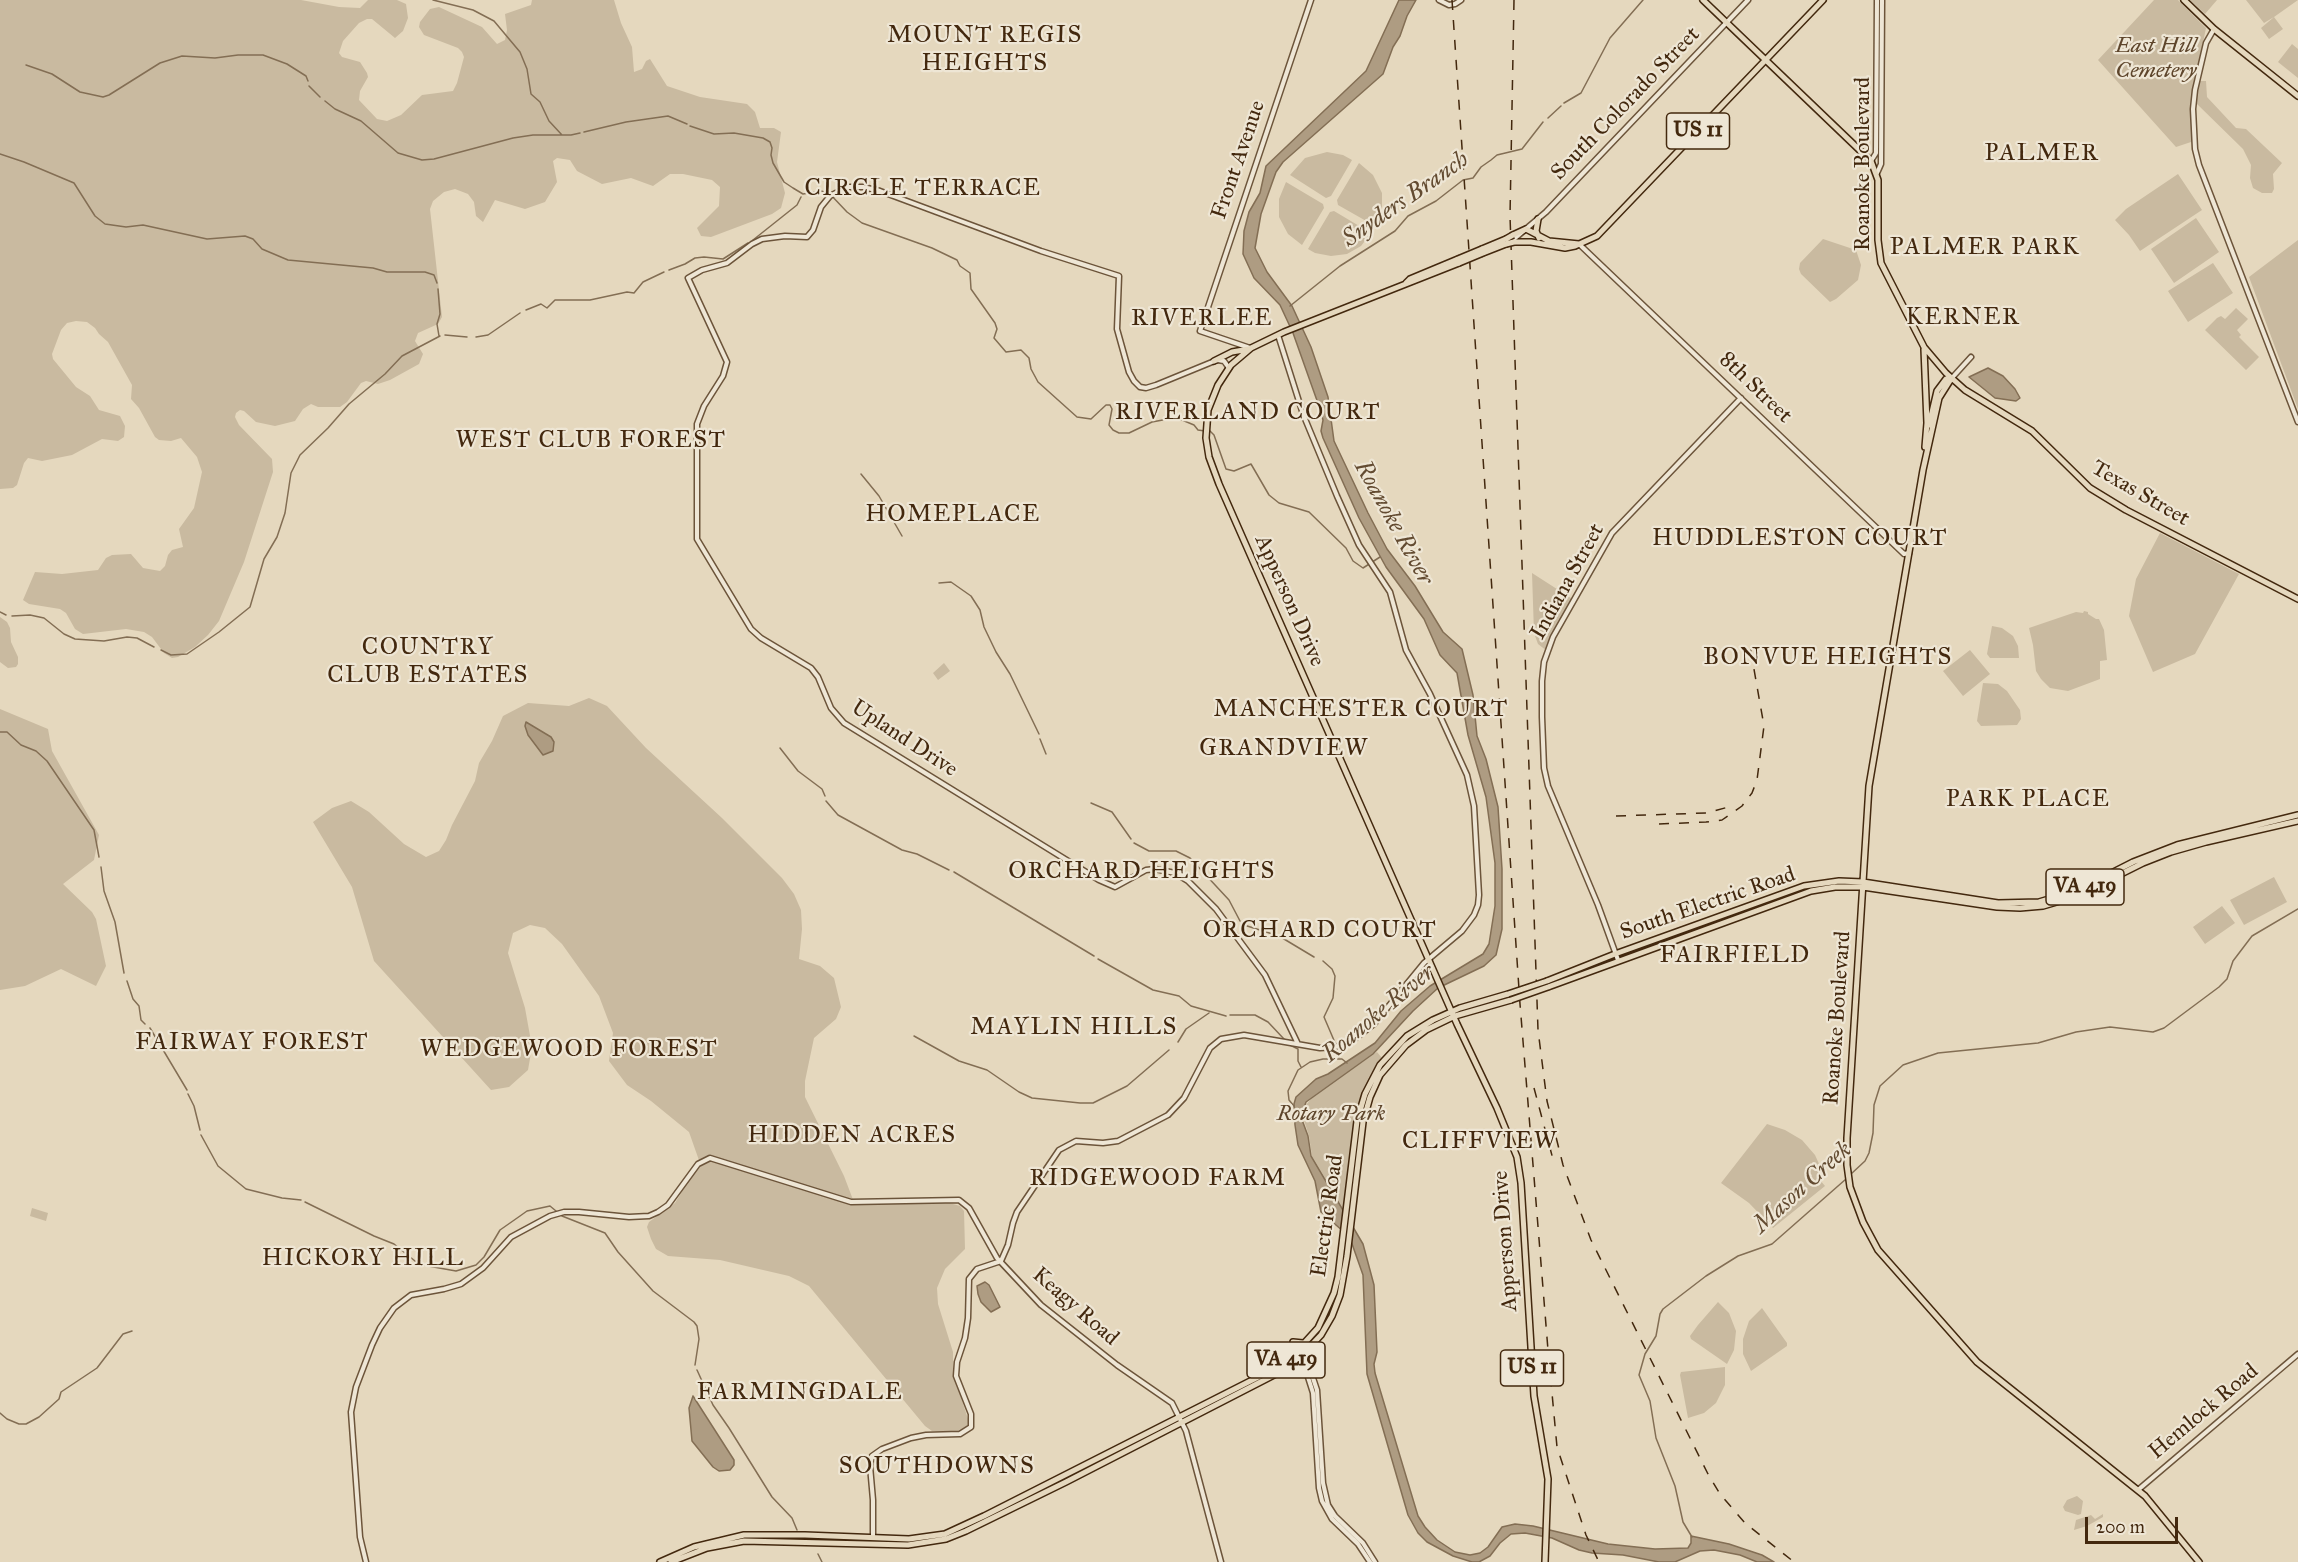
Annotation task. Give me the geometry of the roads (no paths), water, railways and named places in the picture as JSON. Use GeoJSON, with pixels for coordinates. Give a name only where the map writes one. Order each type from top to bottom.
{"type":"FeatureCollection","features":[{"type":"Feature","properties":{"kind":"main road"},"geometry":{"type":"LineString","coordinates":[[1703,0],[1870,161],[1877,173]]}},
{"type":"Feature","properties":{"kind":"main road","name":"US 11"},"geometry":{"type":"LineString","coordinates":[[1251,348],[1281,333],[1506,241],[1514,239],[1560,248],[1575,246],[1597,236],[1823,0]]}},
{"type":"Feature","properties":{"kind":"main road"},"geometry":{"type":"LineString","coordinates":[[2184,0],[2214,29],[2298,96]]}},
{"type":"Feature","properties":{"kind":"main road","name":"Roanoke Boulevard"},"geometry":{"type":"LineString","coordinates":[[1877,173],[1880,259],[1924,347],[1951,379],[1939,398],[1924,463],[1869,786],[1847,1131],[1850,1186],[1863,1222],[1878,1250],[1977,1362],[2138,1490],[2160,1511],[2186,1548],[2199,1562]]}},
{"type":"Feature","properties":{"kind":"main road"},"geometry":{"type":"LineString","coordinates":[[1538,219],[1536,231],[1539,238]]}},
{"type":"Feature","properties":{"kind":"main road"},"geometry":{"type":"LineString","coordinates":[[1526,229],[1539,238],[1555,243],[1579,244]]}},
{"type":"Feature","properties":{"kind":"main road","name":"South Colorado Street"},"geometry":{"type":"LineString","coordinates":[[1514,239],[1526,229]]}},
{"type":"Feature","properties":{"kind":"main road"},"geometry":{"type":"LineString","coordinates":[[1924,347],[1927,433]]}},
{"type":"Feature","properties":{"kind":"main road"},"geometry":{"type":"LineString","coordinates":[[1214,361],[1232,352],[1251,348]]}},
{"type":"Feature","properties":{"kind":"main road","name":"Apperson Drive"},"geometry":{"type":"LineString","coordinates":[[1251,348],[1229,368],[1213,395],[1206,431],[1209,457],[1429,959],[1497,1108],[1518,1163],[1534,1396],[1548,1479],[1545,1562]]}},
{"type":"Feature","properties":{"kind":"main road"},"geometry":{"type":"LineString","coordinates":[[1924,463],[1927,433],[1935,395],[1946,379],[1951,379]]}},
{"type":"Feature","properties":{"kind":"main road","name":"Texas Street"},"geometry":{"type":"LineString","coordinates":[[1951,379],[2032,431],[2090,488],[2126,510],[2298,599]]}},
{"type":"Feature","properties":{"kind":"main road","name":"South Electric Road"},"geometry":{"type":"LineString","coordinates":[[1617,957],[1802,893],[1835,887],[1863,884],[1998,903],[2039,902],[2076,891],[2133,862],[2177,845],[2298,815]]}},
{"type":"Feature","properties":{"kind":"main road","name":"South Electric Road"},"geometry":{"type":"LineString","coordinates":[[1863,884],[1997,907],[2043,906],[2077,896],[2123,872],[2171,852],[2298,820]]}},
{"type":"Feature","properties":{"kind":"main road","name":"Electric Road"},"geometry":{"type":"LineString","coordinates":[[1182,1422],[1276,1374],[1321,1335],[1332,1316],[1342,1286],[1350,1201],[1364,1115],[1380,1075],[1410,1041],[1453,1013],[1510,997],[1617,957]]}},
{"type":"Feature","properties":{"kind":"main road","name":"Electric Road"},"geometry":{"type":"LineString","coordinates":[[1179,1416],[1269,1372],[1298,1354],[1318,1328],[1327,1310],[1344,1256]]}},
{"type":"Feature","properties":{"kind":"main road"},"geometry":{"type":"LineString","coordinates":[[1293,1342],[1305,1343]]}},
{"type":"Feature","properties":{"kind":"main road","name":"VA 419"},"geometry":{"type":"LineString","coordinates":[[660,1562],[694,1546],[744,1535],[916,1539],[954,1531],[1179,1416]]}},
{"type":"Feature","properties":{"kind":"main road","name":"VA 419"},"geometry":{"type":"LineString","coordinates":[[671,1562],[707,1548],[744,1541],[908,1545],[946,1539],[1066,1482],[1182,1422]]}},
{"type":"Feature","properties":{"kind":"street","name":"Front Avenue"},"geometry":{"type":"LineString","coordinates":[[1251,348],[1200,331],[1311,0]]}},
{"type":"Feature","properties":{"kind":"street"},"geometry":{"type":"LineString","coordinates":[[1439,0],[1453,5],[1461,0]]}},
{"type":"Feature","properties":{"kind":"street","name":"South Colorado Street"},"geometry":{"type":"LineString","coordinates":[[1526,229],[1748,0]]}},
{"type":"Feature","properties":{"kind":"street","name":"Roanoke Boulevard"},"geometry":{"type":"LineString","coordinates":[[1870,161],[1876,153],[1877,0]]}},
{"type":"Feature","properties":{"kind":"street","name":"Roanoke Boulevard"},"geometry":{"type":"LineString","coordinates":[[1877,173],[1881,164],[1882,0]]}},
{"type":"Feature","properties":{"kind":"street"},"geometry":{"type":"LineString","coordinates":[[2214,29],[2206,43],[2194,90],[2194,149],[2205,183],[2298,422]]}},
{"type":"Feature","properties":{"kind":"street","name":"Upland Drive"},"geometry":{"type":"LineString","coordinates":[[1214,361],[1149,388],[1140,387],[1134,381],[1117,329],[1119,276],[982,230],[872,189],[851,187],[835,192],[821,207],[813,230],[807,237],[785,236],[762,239],[728,263],[702,270],[688,278],[727,362],[723,376],[704,406],[697,424],[697,539],[747,625],[761,638],[811,668],[818,677],[834,713],[844,723],[1111,887],[1118,886],[1146,870],[1168,871],[1188,881],[1223,919],[1265,975],[1298,1044]]}},
{"type":"Feature","properties":{"kind":"street","name":"8th Street"},"geometry":{"type":"LineString","coordinates":[[1579,244],[1904,554],[1909,554]]}},
{"type":"Feature","properties":{"kind":"street"},"geometry":{"type":"LineString","coordinates":[[873,1538],[870,1466],[874,1454],[911,1438],[960,1434],[971,1427],[971,1414],[956,1376],[957,1362],[965,1338],[968,1318],[968,1282],[977,1269],[1001,1261],[1017,1212],[1052,1159],[1063,1147],[1081,1140],[1103,1143],[1118,1141],[1168,1115],[1184,1098],[1210,1048],[1221,1039],[1244,1035],[1320,1048],[1347,1044],[1374,1024],[1429,959],[1462,931],[1474,915],[1478,905],[1472,792],[1459,753],[1406,650],[1390,592],[1352,531],[1303,414],[1281,333]]}},
{"type":"Feature","properties":{"kind":"street"},"geometry":{"type":"LineString","coordinates":[[1951,379],[1971,357]]}},
{"type":"Feature","properties":{"kind":"street"},"geometry":{"type":"LineString","coordinates":[[1214,361],[1222,360],[1229,368]]}},
{"type":"Feature","properties":{"kind":"street","name":"Indiana Street"},"geometry":{"type":"LineString","coordinates":[[1617,957],[1548,786],[1544,768],[1542,708],[1544,662],[1553,637],[1612,533],[1741,398]]}},
{"type":"Feature","properties":{"kind":"street","name":"Keagy Road"},"geometry":{"type":"LineString","coordinates":[[366,1562],[360,1537],[350,1419],[356,1387],[380,1328],[394,1308],[406,1298],[461,1284],[483,1268],[511,1237],[539,1220],[562,1213],[579,1212],[629,1217],[649,1216],[668,1205],[698,1164],[710,1158],[851,1202],[959,1200],[969,1208],[993,1252],[1054,1317],[1172,1403],[1182,1422],[1221,1562]]}},
{"type":"Feature","properties":{"kind":"street"},"geometry":{"type":"LineString","coordinates":[[1298,1354],[1315,1392],[1323,1483],[1328,1505],[1335,1516],[1363,1543],[1375,1562]]}},
{"type":"Feature","properties":{"kind":"street","name":"Hemlock Road"},"geometry":{"type":"LineString","coordinates":[[2138,1490],[2298,1354]]}},
{"type":"Feature","properties":{"kind":"street"},"geometry":{"type":"LineString","coordinates":[[1318,1430],[1319,1488],[1322,1501],[1332,1519],[1358,1544],[1370,1562]]}},
{"type":"Feature","properties":{"kind":"waterway"},"geometry":{"type":"LineString","coordinates":[[433,0],[473,10],[494,21],[520,52],[527,69],[531,94],[540,102],[549,121],[562,135]]}},
{"type":"Feature","properties":{"kind":"waterway","name":"Snyders Branch"},"geometry":{"type":"LineString","coordinates":[[1564,103],[1581,93],[1610,38],[1643,0]]}},
{"type":"Feature","properties":{"kind":"waterway"},"geometry":{"type":"LineString","coordinates":[[26,65],[52,74],[80,92],[103,97],[160,63],[182,56],[215,58],[263,55],[287,64],[306,76],[308,81]]}},
{"type":"Feature","properties":{"kind":"waterway"},"geometry":{"type":"LineString","coordinates":[[309,86],[320,97]]}},
{"type":"Feature","properties":{"kind":"waterway"},"geometry":{"type":"LineString","coordinates":[[325,101],[335,109],[361,121],[398,153],[422,160],[434,159],[513,138],[580,133]]}},
{"type":"Feature","properties":{"kind":"waterway","name":"Snyders Branch"},"geometry":{"type":"LineString","coordinates":[[1548,118],[1561,106]]}},
{"type":"Feature","properties":{"kind":"waterway"},"geometry":{"type":"LineString","coordinates":[[584,132],[626,122],[668,116],[687,124]]}},
{"type":"Feature","properties":{"kind":"waterway","name":"Snyders Branch"},"geometry":{"type":"LineString","coordinates":[[1290,306],[1340,266],[1395,231],[1408,216],[1436,201],[1463,180],[1473,178],[1481,167],[1497,155],[1522,149],[1543,122]]}},
{"type":"Feature","properties":{"kind":"waterway"},"geometry":{"type":"LineString","coordinates":[[690,126],[714,134],[734,133],[763,138],[770,142],[773,163],[784,182],[793,188],[803,194],[821,191],[829,193],[847,212],[862,223],[932,248],[957,260],[960,266],[970,273],[971,289],[995,323],[997,329],[994,338],[1006,352],[1021,350],[1029,358],[1031,369],[1038,382],[1077,417],[1091,419],[1106,405],[1110,405],[1112,409],[1109,425],[1119,433],[1129,433],[1152,422],[1168,419],[1182,420],[1194,425],[1198,430],[1205,431]]}},
{"type":"Feature","properties":{"kind":"waterway"},"geometry":{"type":"LineString","coordinates":[[0,154],[74,183],[95,216],[105,224],[126,227],[143,225],[207,239],[245,236],[253,239],[262,249],[288,260],[373,268],[387,272],[425,272],[434,275],[437,283]]}},
{"type":"Feature","properties":{"kind":"waterway"},"geometry":{"type":"LineString","coordinates":[[753,240],[797,205],[801,197]]}},
{"type":"Feature","properties":{"kind":"waterway"},"geometry":{"type":"LineString","coordinates":[[669,270],[695,258],[723,259],[748,243]]}},
{"type":"Feature","properties":{"kind":"waterway"},"geometry":{"type":"LineString","coordinates":[[526,310],[541,304],[547,308],[555,300],[590,300],[627,292],[634,293],[643,282],[664,272]]}},
{"type":"Feature","properties":{"kind":"waterway"},"geometry":{"type":"LineString","coordinates":[[438,289],[439,336]]}},
{"type":"Feature","properties":{"kind":"waterway"},"geometry":{"type":"LineString","coordinates":[[476,337],[488,335],[520,313]]}},
{"type":"Feature","properties":{"kind":"waterway"},"geometry":{"type":"LineString","coordinates":[[445,335],[467,337]]}},
{"type":"Feature","properties":{"kind":"waterway"},"geometry":{"type":"LineString","coordinates":[[161,650],[171,655],[187,654],[250,607],[264,559],[277,537],[285,513],[291,473],[300,455],[349,404],[385,374],[402,356],[440,336]]}},
{"type":"Feature","properties":{"kind":"waterway"},"geometry":{"type":"LineString","coordinates":[[1210,431],[1214,435],[1226,469],[1234,471],[1251,464],[1269,495],[1279,503],[1309,512],[1346,548],[1353,561],[1363,568],[1380,557]]}},
{"type":"Feature","properties":{"kind":"waterway"},"geometry":{"type":"LineString","coordinates":[[861,474],[879,496],[902,536]]}},
{"type":"Feature","properties":{"kind":"waterway"},"geometry":{"type":"LineString","coordinates":[[939,583],[951,582],[971,596],[980,610],[984,627],[996,652],[1010,674],[1039,734]]}},
{"type":"Feature","properties":{"kind":"waterway"},"geometry":{"type":"LineString","coordinates":[[0,612],[6,615]]}},
{"type":"Feature","properties":{"kind":"waterway"},"geometry":{"type":"LineString","coordinates":[[12,616],[30,615],[44,618],[64,634],[75,639],[104,641],[127,637],[137,638],[154,647]]}},
{"type":"Feature","properties":{"kind":"waterway"},"geometry":{"type":"LineString","coordinates":[[0,732],[7,732],[21,745],[36,751],[47,761],[94,830],[99,857]]}},
{"type":"Feature","properties":{"kind":"waterway"},"geometry":{"type":"LineString","coordinates":[[1040,739],[1046,754]]}},
{"type":"Feature","properties":{"kind":"waterway"},"geometry":{"type":"LineString","coordinates":[[780,748],[798,771],[822,789],[825,796]]}},
{"type":"Feature","properties":{"kind":"waterway"},"geometry":{"type":"LineString","coordinates":[[826,801],[838,815],[902,850],[917,854],[949,870]]}},
{"type":"Feature","properties":{"kind":"waterway"},"geometry":{"type":"LineString","coordinates":[[1091,803],[1112,812],[1131,839]]}},
{"type":"Feature","properties":{"kind":"waterway"},"geometry":{"type":"LineString","coordinates":[[1134,843],[1149,851],[1176,851],[1190,858],[1229,900],[1240,921]]}},
{"type":"Feature","properties":{"kind":"waterway"},"geometry":{"type":"LineString","coordinates":[[101,867],[104,891],[115,922],[124,973]]}},
{"type":"Feature","properties":{"kind":"waterway"},"geometry":{"type":"LineString","coordinates":[[954,872],[1094,956]]}},
{"type":"Feature","properties":{"kind":"waterway","name":"Mason Creek"},"geometry":{"type":"LineString","coordinates":[[1851,1174],[1865,1161],[1869,1153],[1873,1133],[1874,1105],[1880,1086],[1903,1065],[1938,1053],[2038,1043],[2076,1032],[2110,1027],[2153,1032],[2164,1028],[2227,979],[2233,961],[2252,936],[2298,909]]}},
{"type":"Feature","properties":{"kind":"waterway"},"geometry":{"type":"LineString","coordinates":[[1244,925],[1279,936],[1314,957]]}},
{"type":"Feature","properties":{"kind":"waterway"},"geometry":{"type":"LineString","coordinates":[[1098,959],[1153,990],[1179,996],[1191,1006],[1226,1016]]}},
{"type":"Feature","properties":{"kind":"waterway","name":"Roanoke River"},"geometry":{"type":"LineString","coordinates":[[1323,961],[1332,969],[1335,976],[1333,998],[1324,1017],[1336,1045]]}},
{"type":"Feature","properties":{"kind":"waterway"},"geometry":{"type":"LineString","coordinates":[[127,981],[133,999],[139,1006],[141,1020],[145,1024]]}},
{"type":"Feature","properties":{"kind":"waterway"},"geometry":{"type":"LineString","coordinates":[[1178,1042],[1186,1029],[1209,1013]]}},
{"type":"Feature","properties":{"kind":"waterway"},"geometry":{"type":"LineString","coordinates":[[1230,1015],[1255,1015],[1268,1022],[1284,1039]]}},
{"type":"Feature","properties":{"kind":"waterway"},"geometry":{"type":"LineString","coordinates":[[150,1028],[187,1090]]}},
{"type":"Feature","properties":{"kind":"waterway"},"geometry":{"type":"LineString","coordinates":[[914,1036],[959,1061],[987,1070],[1032,1098],[1080,1103],[1093,1103],[1127,1086],[1169,1050]]}},
{"type":"Feature","properties":{"kind":"waterway"},"geometry":{"type":"LineString","coordinates":[[1290,1045],[1298,1049],[1298,1061],[1301,1067]]}},
{"type":"Feature","properties":{"kind":"waterway","name":"Roanoke River"},"geometry":{"type":"LineString","coordinates":[[1337,1050],[1339,1057]]}},
{"type":"Feature","properties":{"kind":"waterway","name":"Roanoke River"},"geometry":{"type":"LineString","coordinates":[[1294,1106],[1289,1100],[1288,1091],[1298,1070],[1310,1062],[1323,1059],[1342,1059],[1347,1063]]}},
{"type":"Feature","properties":{"kind":"waterway"},"geometry":{"type":"LineString","coordinates":[[188,1094],[194,1106],[200,1130]]}},
{"type":"Feature","properties":{"kind":"waterway"},"geometry":{"type":"LineString","coordinates":[[201,1135],[218,1166],[246,1189],[301,1200]]}},
{"type":"Feature","properties":{"kind":"waterway","name":"Mason Creek"},"geometry":{"type":"LineString","coordinates":[[1692,1537],[1683,1522],[1675,1486],[1656,1438],[1650,1401],[1639,1375],[1645,1354],[1656,1336],[1660,1314],[1663,1309],[1706,1276],[1738,1256],[1772,1244],[1846,1179]]}},
{"type":"Feature","properties":{"kind":"waterway"},"geometry":{"type":"LineString","coordinates":[[305,1202],[394,1244],[415,1261],[456,1271],[476,1265],[484,1257],[500,1230],[527,1211],[550,1206],[562,1216],[605,1233],[618,1252],[653,1291],[694,1322],[699,1339],[695,1365]]}},
{"type":"Feature","properties":{"kind":"waterway"},"geometry":{"type":"LineString","coordinates":[[0,1413],[19,1424],[26,1424],[39,1417],[59,1399],[61,1392],[97,1368],[123,1334],[132,1331]]}},
{"type":"Feature","properties":{"kind":"waterway"},"geometry":{"type":"LineString","coordinates":[[697,1370],[713,1405],[772,1497],[792,1518],[797,1530]]}},
{"type":"Feature","properties":{"kind":"waterway"},"geometry":{"type":"LineString","coordinates":[[818,1554],[822,1562]]}},
{"type":"Feature","properties":{"kind":"railway"},"geometry":{"type":"LineString","coordinates":[[1452,0],[1520,1004],[1557,1447],[1586,1535],[1599,1562]]}},
{"type":"Feature","properties":{"kind":"railway"},"geometry":{"type":"LineString","coordinates":[[1514,0],[1510,216],[1538,1030],[1547,1101],[1563,1165],[1591,1240],[1708,1474],[1720,1494],[1745,1523],[1794,1562]]}},
{"type":"Feature","properties":{"kind":"railway"},"geometry":{"type":"LineString","coordinates":[[1659,824],[1722,820],[1742,806],[1752,793],[1757,780],[1764,726],[1749,641]]}},
{"type":"Feature","properties":{"kind":"railway"},"geometry":{"type":"LineString","coordinates":[[1616,816],[1707,813],[1732,806]]}},
{"type":"Feature","properties":{"kind":"railway"},"geometry":{"type":"LineString","coordinates":[[1534,1088],[1554,1163]]}},
{"type":"Feature","properties":{"kind":"district","name":"MOUNT REGIS HEIGHTS"},"geometry":{"type":"Point","coordinates":[985,50]}},
{"type":"Feature","properties":{"kind":"district","name":"PALMER"},"geometry":{"type":"Point","coordinates":[2042,154]}},
{"type":"Feature","properties":{"kind":"district","name":"CIRCLE TERRACE"},"geometry":{"type":"Point","coordinates":[923,189]}},
{"type":"Feature","properties":{"kind":"district","name":"PALMER PARK"},"geometry":{"type":"Point","coordinates":[1985,248]}},
{"type":"Feature","properties":{"kind":"district","name":"KERNER"},"geometry":{"type":"Point","coordinates":[1963,318]}},
{"type":"Feature","properties":{"kind":"district","name":"RIVERLEE"},"geometry":{"type":"Point","coordinates":[1202,319]}},
{"type":"Feature","properties":{"kind":"district","name":"RIVERLAND COURT"},"geometry":{"type":"Point","coordinates":[1248,413]}},
{"type":"Feature","properties":{"kind":"district","name":"WEST CLUB FOREST"},"geometry":{"type":"Point","coordinates":[591,441]}},
{"type":"Feature","properties":{"kind":"district","name":"HOMEPLACE"},"geometry":{"type":"Point","coordinates":[953,515]}},
{"type":"Feature","properties":{"kind":"district","name":"HUDDLESTON COURT"},"geometry":{"type":"Point","coordinates":[1800,539]}},
{"type":"Feature","properties":{"kind":"district","name":"BONVUE HEIGHTS"},"geometry":{"type":"Point","coordinates":[1828,658]}},
{"type":"Feature","properties":{"kind":"district","name":"COUNTRY CLUB ESTATES"},"geometry":{"type":"Point","coordinates":[428,662]}},
{"type":"Feature","properties":{"kind":"district","name":"MANCHESTER COURT"},"geometry":{"type":"Point","coordinates":[1361,710]}},
{"type":"Feature","properties":{"kind":"district","name":"GRANDVIEW"},"geometry":{"type":"Point","coordinates":[1284,749]}},
{"type":"Feature","properties":{"kind":"district","name":"PARK PLACE"},"geometry":{"type":"Point","coordinates":[2028,800]}},
{"type":"Feature","properties":{"kind":"district","name":"ORCHARD HEIGHTS"},"geometry":{"type":"Point","coordinates":[1142,872]}},
{"type":"Feature","properties":{"kind":"district","name":"ORCHARD COURT"},"geometry":{"type":"Point","coordinates":[1320,931]}},
{"type":"Feature","properties":{"kind":"district","name":"FAIRFIELD"},"geometry":{"type":"Point","coordinates":[1735,956]}},
{"type":"Feature","properties":{"kind":"district","name":"MAYLIN HILLS"},"geometry":{"type":"Point","coordinates":[1074,1028]}},
{"type":"Feature","properties":{"kind":"district","name":"FAIRWAY FOREST"},"geometry":{"type":"Point","coordinates":[252,1043]}},
{"type":"Feature","properties":{"kind":"district","name":"WEDGEWOOD FOREST"},"geometry":{"type":"Point","coordinates":[569,1050]}},
{"type":"Feature","properties":{"kind":"district","name":"HIDDEN ACRES"},"geometry":{"type":"Point","coordinates":[852,1136]}},
{"type":"Feature","properties":{"kind":"district","name":"CLIFFVIEW"},"geometry":{"type":"Point","coordinates":[1480,1142]}},
{"type":"Feature","properties":{"kind":"district","name":"RIDGEWOOD FARM"},"geometry":{"type":"Point","coordinates":[1158,1179]}},
{"type":"Feature","properties":{"kind":"district","name":"HICKORY HILL"},"geometry":{"type":"Point","coordinates":[363,1259]}},
{"type":"Feature","properties":{"kind":"district","name":"FARMINGDALE"},"geometry":{"type":"Point","coordinates":[800,1393]}},
{"type":"Feature","properties":{"kind":"district","name":"SOUTHDOWNS"},"geometry":{"type":"Point","coordinates":[937,1467]}},
{"type":"Feature","properties":{"kind":"park label","name":"East Hill Cemetery"},"geometry":{"type":"Point","coordinates":[2156,60]}},
{"type":"Feature","properties":{"kind":"park label","name":"Rotary Park"},"geometry":{"type":"Point","coordinates":[1331,1115]}}]}
